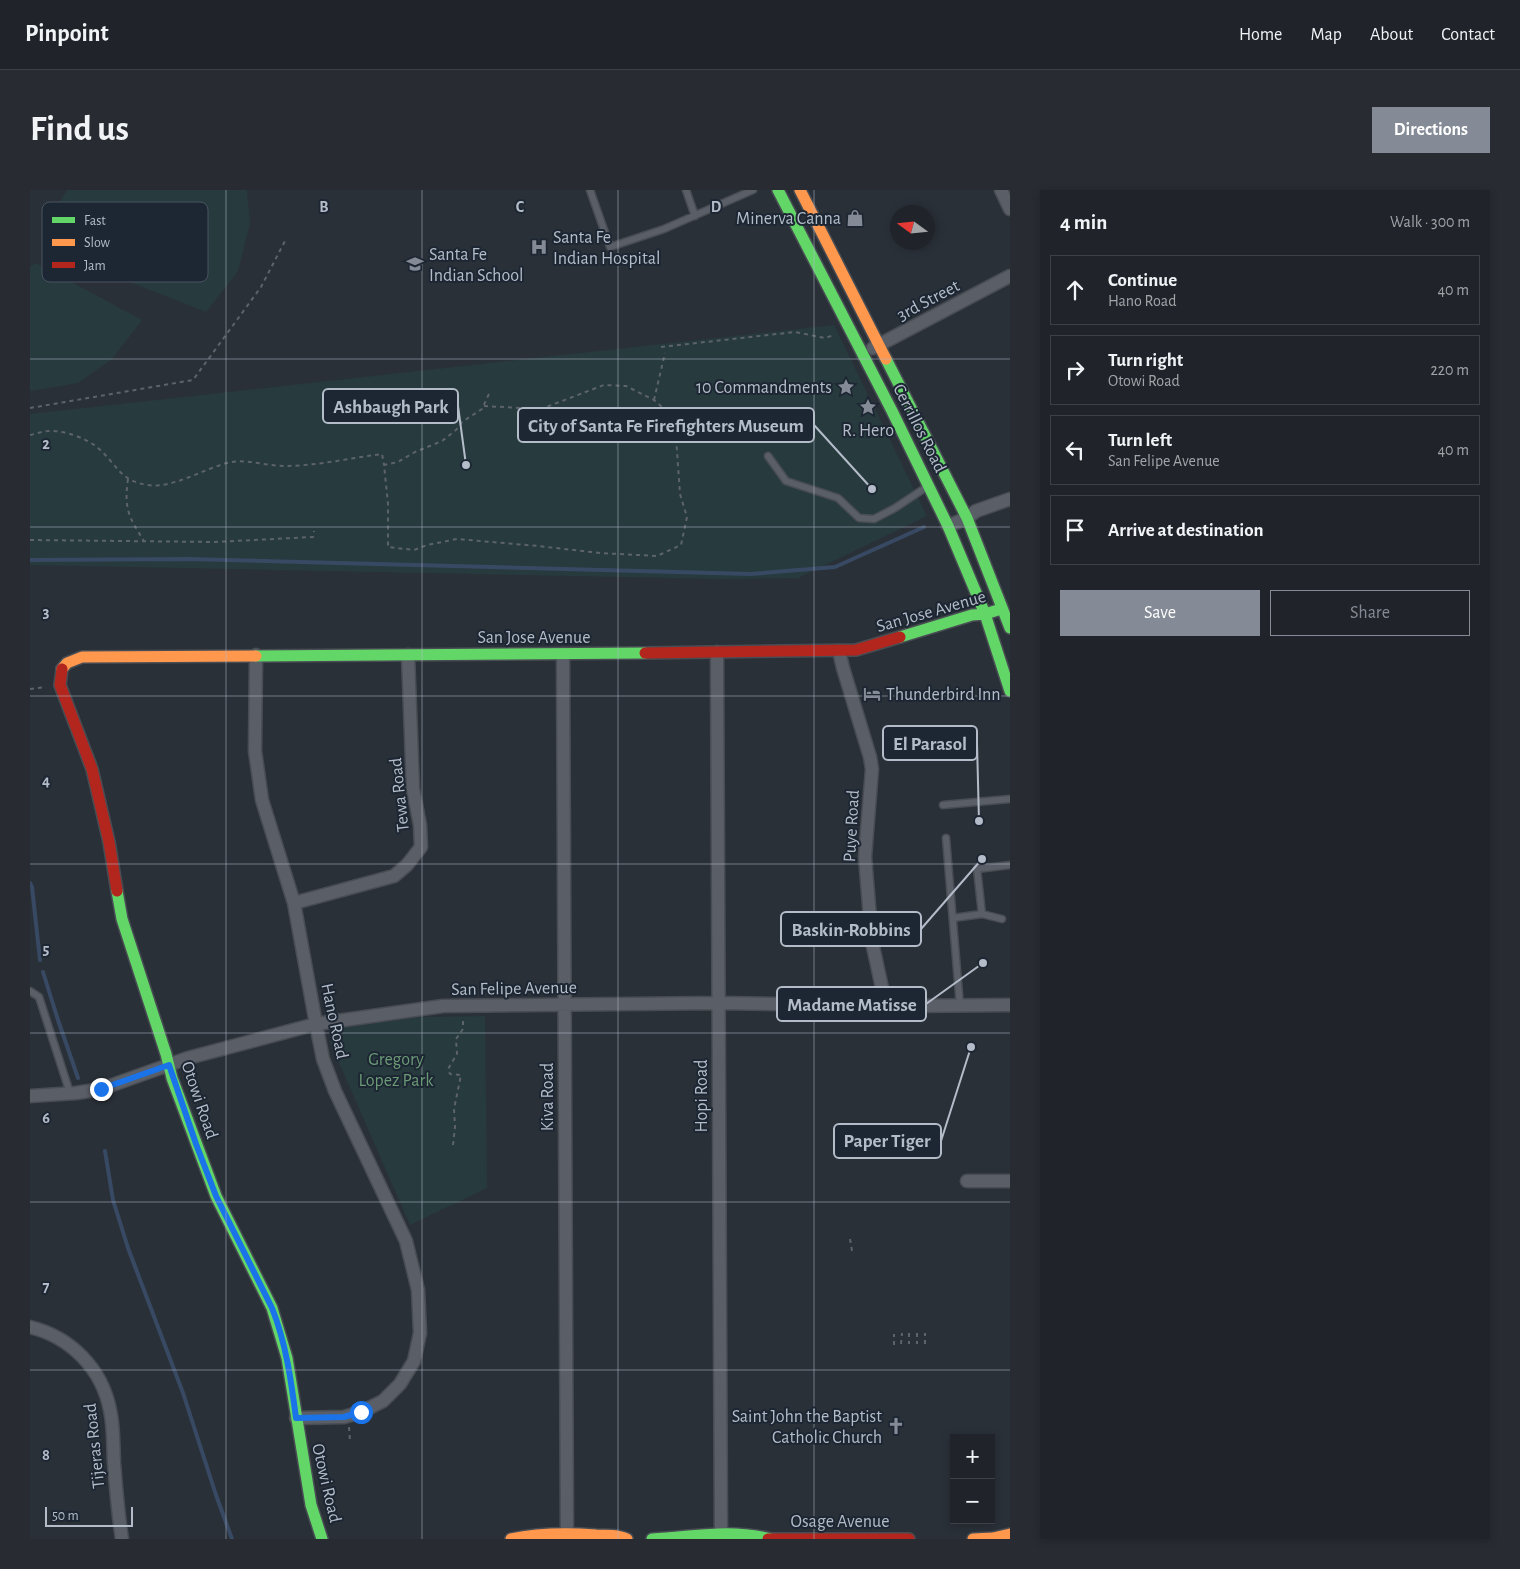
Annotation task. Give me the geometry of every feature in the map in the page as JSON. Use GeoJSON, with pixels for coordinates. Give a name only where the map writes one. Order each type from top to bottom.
{"type":"FeatureCollection","features":[{"type":"Feature","properties":{"kind":"street","name":"Cerrillos Road"},"geometry":{"type":"LineString","coordinates":[[778,190],[862,354],[936,478],[967,518],[1010,628]]}},
{"type":"Feature","properties":{"kind":"street","name":"Cerrillos Road"},"geometry":{"type":"LineString","coordinates":[[800,190],[880,346],[936,478],[948,526],[1007,670],[1010,691]]}},
{"type":"Feature","properties":{"kind":"street"},"geometry":{"type":"LineString","coordinates":[[1001,190],[1010,209]]}},
{"type":"Feature","properties":{"kind":"street","name":"3rd Street"},"geometry":{"type":"LineString","coordinates":[[862,354],[1010,276]]}},
{"type":"Feature","properties":{"kind":"street"},"geometry":{"type":"LineString","coordinates":[[948,526],[967,518],[976,511],[1010,499]]}},
{"type":"Feature","properties":{"kind":"street","name":"San Jose Avenue"},"geometry":{"type":"LineString","coordinates":[[62,667],[70,660],[82,657],[839,652],[856,650],[972,615],[985,614],[1003,608]]}},
{"type":"Feature","properties":{"kind":"street","name":"Hopi Road"},"geometry":{"type":"LineString","coordinates":[[717,652],[721,1535]]}},
{"type":"Feature","properties":{"kind":"street","name":"Puye Road"},"geometry":{"type":"LineString","coordinates":[[839,652],[872,769],[865,857],[872,942],[886,1006]]}},
{"type":"Feature","properties":{"kind":"street","name":"Kiva Road"},"geometry":{"type":"LineString","coordinates":[[564,654],[567,1536]]}},
{"type":"Feature","properties":{"kind":"street","name":"Hano Road"},"geometry":{"type":"LineString","coordinates":[[256,655],[255,751],[262,800],[294,903],[323,1059],[331,1081],[406,1241],[418,1290],[420,1333],[414,1361],[400,1384],[382,1401],[361,1412],[344,1417],[296,1418]]}},
{"type":"Feature","properties":{"kind":"street","name":"Tewa Road"},"geometry":{"type":"LineString","coordinates":[[294,903],[394,876],[407,865],[421,847],[420,825],[413,789],[408,655]]}},
{"type":"Feature","properties":{"kind":"street","name":"Otowi Road"},"geometry":{"type":"LineString","coordinates":[[62,667],[59,674],[60,685],[92,769],[109,842],[125,928],[169,1065],[190,1128],[216,1196],[272,1308],[278,1325],[289,1370],[311,1505],[322,1539]]}},
{"type":"Feature","properties":{"kind":"street","name":"San Felipe Avenue"},"geometry":{"type":"LineString","coordinates":[[30,1096],[101,1089],[188,1058],[316,1024],[443,1006],[718,1003],[886,1006],[1010,1005]]}},
{"type":"Feature","properties":{"kind":"street"},"geometry":{"type":"LineString","coordinates":[[967,1181],[1010,1181]]}},
{"type":"Feature","properties":{"kind":"street","name":"Tijeras Road"},"geometry":{"type":"LineString","coordinates":[[30,1327],[52,1334],[76,1351],[96,1373],[105,1392],[112,1422],[116,1488],[122,1539]]}},
{"type":"Feature","properties":{"kind":"street"},"geometry":{"type":"LineString","coordinates":[[974,1539],[994,1539],[1010,1534]]}},
{"type":"Feature","properties":{"kind":"street"},"geometry":{"type":"LineString","coordinates":[[511,1539],[525,1536],[603,1535],[627,1539]]}},
{"type":"Feature","properties":{"kind":"street","name":"Osage Avenue"},"geometry":{"type":"LineString","coordinates":[[652,1539],[675,1539],[685,1536],[758,1535],[770,1539],[909,1539]]}},
{"type":"Feature","properties":{"kind":"lane"},"geometry":{"type":"LineString","coordinates":[[590,190],[610,246],[664,229],[753,190]]}},
{"type":"Feature","properties":{"kind":"lane"},"geometry":{"type":"LineString","coordinates":[[686,190],[695,216]]}},
{"type":"Feature","properties":{"kind":"lane"},"geometry":{"type":"LineString","coordinates":[[768,456],[786,481],[838,498],[859,518],[874,519],[895,508],[936,478]]}},
{"type":"Feature","properties":{"kind":"lane"},"geometry":{"type":"LineString","coordinates":[[944,805],[1010,799]]}},
{"type":"Feature","properties":{"kind":"lane"},"geometry":{"type":"LineString","coordinates":[[946,838],[960,1006]]}},
{"type":"Feature","properties":{"kind":"lane"},"geometry":{"type":"LineString","coordinates":[[982,914],[977,868],[1010,865]]}},
{"type":"Feature","properties":{"kind":"lane"},"geometry":{"type":"LineString","coordinates":[[953,918],[982,914],[1002,919]]}},
{"type":"Feature","properties":{"kind":"lane"},"geometry":{"type":"LineString","coordinates":[[30,991],[39,997],[70,1093]]}},
{"type":"Feature","properties":{"kind":"path"},"geometry":{"type":"LineString","coordinates":[[30,408],[193,380],[262,287],[285,241]]}},
{"type":"Feature","properties":{"kind":"path"},"geometry":{"type":"LineString","coordinates":[[661,347],[795,332],[825,338],[839,333]]}},
{"type":"Feature","properties":{"kind":"path"},"geometry":{"type":"LineString","coordinates":[[654,400],[665,353]]}},
{"type":"Feature","properties":{"kind":"path"},"geometry":{"type":"LineString","coordinates":[[30,435],[46,431],[60,431],[84,440],[98,448],[123,476],[137,484],[154,486],[169,484],[209,468],[236,461],[283,466],[382,454],[388,504],[388,546],[414,550],[427,545],[457,539],[600,553],[656,556],[681,545],[687,517],[680,494],[678,453],[673,420],[654,400],[626,386],[604,385],[541,409],[484,406]]}},
{"type":"Feature","properties":{"kind":"path"},"geometry":{"type":"LineString","coordinates":[[384,465],[398,462],[415,452],[442,441],[456,430],[462,422],[482,409],[489,394]]}},
{"type":"Feature","properties":{"kind":"path"},"geometry":{"type":"LineString","coordinates":[[128,478],[126,493],[127,509],[144,541]]}},
{"type":"Feature","properties":{"kind":"path"},"geometry":{"type":"LineString","coordinates":[[30,540],[214,542],[314,537],[314,531]]}},
{"type":"Feature","properties":{"kind":"path"},"geometry":{"type":"LineString","coordinates":[[453,1145],[454,1109],[461,1075],[453,1076],[448,1069],[458,1054],[456,1039],[462,1029],[463,1013]]}},
{"type":"Feature","properties":{"kind":"path"},"geometry":{"type":"LineString","coordinates":[[850,1239],[852,1251]]}},
{"type":"Feature","properties":{"kind":"path"},"geometry":{"type":"LineString","coordinates":[[901,1344],[902,1333]]}},
{"type":"Feature","properties":{"kind":"path"},"geometry":{"type":"LineString","coordinates":[[909,1333],[909,1344]]}},
{"type":"Feature","properties":{"kind":"path"},"geometry":{"type":"LineString","coordinates":[[917,1333],[917,1344]]}},
{"type":"Feature","properties":{"kind":"path"},"geometry":{"type":"LineString","coordinates":[[925,1333],[925,1344]]}},
{"type":"Feature","properties":{"kind":"path"},"geometry":{"type":"LineString","coordinates":[[894,1334],[894,1345]]}},
{"type":"Feature","properties":{"kind":"path"},"geometry":{"type":"LineString","coordinates":[[349,1422],[350,1441]]}},
{"type":"Feature","properties":{"kind":"green space"},"geometry":{"type":"Polygon","coordinates":[[[67,190],[247,190],[250,223],[238,271],[206,312],[130,282],[208,282],[208,202],[60,202],[67,190]]]}},
{"type":"Feature","properties":{"kind":"green space"},"geometry":{"type":"Polygon","coordinates":[[[36,263],[42,266],[42,282],[71,282],[142,320],[112,359],[78,383],[30,391],[30,267],[36,263]]]}},
{"type":"Feature","properties":{"kind":"green space"},"geometry":{"type":"Polygon","coordinates":[[[834,325],[927,516],[798,578],[722,579],[30,565],[30,414],[834,325]]]}},
{"type":"Feature","properties":{"kind":"green space","name":"Gregory Lopez Park"},"geometry":{"type":"Polygon","coordinates":[[[485,1016],[487,1188],[410,1225],[330,1042],[337,1028],[421,1017],[485,1016]]]}},
{"type":"Feature","properties":{"kind":"waterway"},"geometry":{"type":"LineString","coordinates":[[30,560],[188,559],[751,574],[835,567],[924,527]]}},
{"type":"Feature","properties":{"kind":"waterway"},"geometry":{"type":"LineString","coordinates":[[30,883],[40,960]]}},
{"type":"Feature","properties":{"kind":"waterway"},"geometry":{"type":"LineString","coordinates":[[43,972],[78,1078]]}},
{"type":"Feature","properties":{"kind":"waterway"},"geometry":{"type":"LineString","coordinates":[[105,1151],[113,1200],[128,1248],[183,1393],[232,1539]]}},
{"type":"Feature","properties":{"kind":"traffic: fast"},"geometry":{"type":"LineString","coordinates":[[778,190],[892,411],[948,526],[985,614],[1010,691]]}},
{"type":"Feature","properties":{"kind":"traffic: fast"},"geometry":{"type":"LineString","coordinates":[[886,359],[967,518],[1010,628]]}},
{"type":"Feature","properties":{"kind":"traffic: fast"},"geometry":{"type":"LineString","coordinates":[[900,637],[972,615],[998,610]]}},
{"type":"Feature","properties":{"kind":"traffic: fast"},"geometry":{"type":"LineString","coordinates":[[256,656],[645,653]]}},
{"type":"Feature","properties":{"kind":"traffic: fast"},"geometry":{"type":"LineString","coordinates":[[117,891],[122,919],[172,1078],[216,1196],[272,1308],[287,1358],[311,1505],[322,1539]]}},
{"type":"Feature","properties":{"kind":"traffic: fast"},"geometry":{"type":"LineString","coordinates":[[652,1539],[711,1534],[740,1534],[771,1539]]}},
{"type":"Feature","properties":{"kind":"traffic: slow"},"geometry":{"type":"LineString","coordinates":[[800,190],[886,359]]}},
{"type":"Feature","properties":{"kind":"traffic: slow"},"geometry":{"type":"LineString","coordinates":[[62,669],[67,663],[82,657],[256,656]]}},
{"type":"Feature","properties":{"kind":"traffic: slow"},"geometry":{"type":"LineString","coordinates":[[511,1539],[564,1534],[612,1536],[627,1539]]}},
{"type":"Feature","properties":{"kind":"traffic: slow"},"geometry":{"type":"LineString","coordinates":[[973,1539],[993,1538],[1010,1534]]}},
{"type":"Feature","properties":{"kind":"traffic: jam"},"geometry":{"type":"LineString","coordinates":[[645,653],[856,650],[900,637]]}},
{"type":"Feature","properties":{"kind":"traffic: jam"},"geometry":{"type":"LineString","coordinates":[[62,669],[60,685],[92,769],[109,842],[117,891]]}},
{"type":"Feature","properties":{"kind":"traffic: jam"},"geometry":{"type":"LineString","coordinates":[[768,1539],[909,1539]]}},
{"type":"Feature","properties":{"kind":"place","name":"Minerva Canna"},"geometry":{"type":"Point","coordinates":[855,218]}},
{"type":"Feature","properties":{"kind":"place","name":"Santa Fe Indian Hospital"},"geometry":{"type":"Point","coordinates":[539,247]}},
{"type":"Feature","properties":{"kind":"place","name":"Santa Fe Indian School"},"geometry":{"type":"Point","coordinates":[415,264]}},
{"type":"Feature","properties":{"kind":"place","name":"10 Commandments"},"geometry":{"type":"Point","coordinates":[846,387]}},
{"type":"Feature","properties":{"kind":"place","name":"R. Hero"},"geometry":{"type":"Point","coordinates":[868,407]}},
{"type":"Feature","properties":{"kind":"place","name":"Ashbaugh Park"},"geometry":{"type":"Point","coordinates":[466,465]}},
{"type":"Feature","properties":{"kind":"place","name":"City of Santa Fe Firefighters Museum"},"geometry":{"type":"Point","coordinates":[872,489]}},
{"type":"Feature","properties":{"kind":"place","name":"Thunderbird Inn"},"geometry":{"type":"Point","coordinates":[872,694]}},
{"type":"Feature","properties":{"kind":"place","name":"El Parasol"},"geometry":{"type":"Point","coordinates":[979,821]}},
{"type":"Feature","properties":{"kind":"place","name":"Baskin-Robbins"},"geometry":{"type":"Point","coordinates":[982,859]}},
{"type":"Feature","properties":{"kind":"place","name":"Madame Matisse"},"geometry":{"type":"Point","coordinates":[983,963]}},
{"type":"Feature","properties":{"kind":"place","name":"Paper Tiger"},"geometry":{"type":"Point","coordinates":[971,1047]}},
{"type":"Feature","properties":{"kind":"place","name":"Saint John the Baptist Catholic Church"},"geometry":{"type":"Point","coordinates":[896,1426]}},
{"type":"Feature","properties":{"kind":"route"},"geometry":{"type":"LineString","coordinates":[[101,1089],[169,1065],[172,1078],[216,1196],[272,1308],[289,1370],[296,1418],[344,1417],[361,1412]]}}]}
